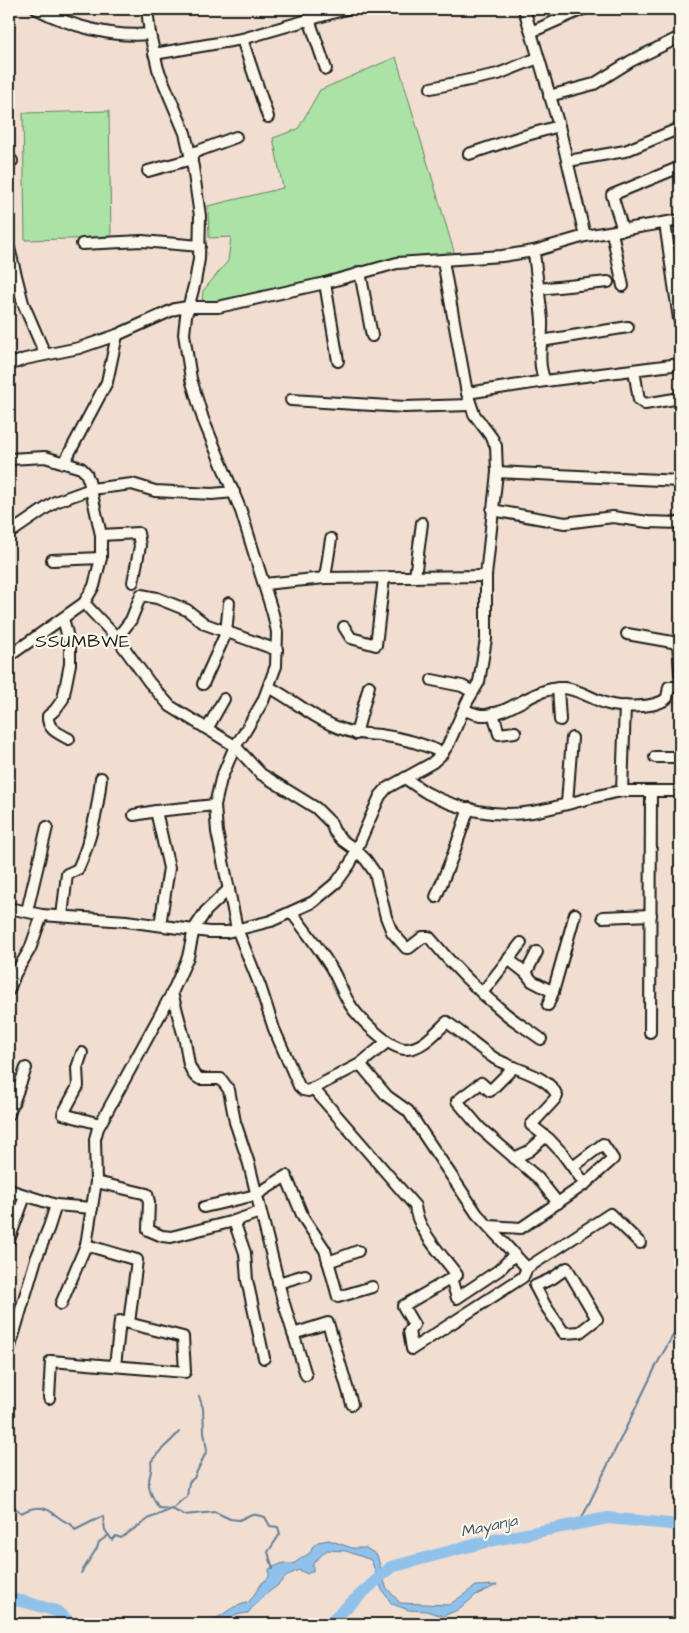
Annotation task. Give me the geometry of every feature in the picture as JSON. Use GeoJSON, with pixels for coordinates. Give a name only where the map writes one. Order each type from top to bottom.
{"type":"FeatureCollection","features":[{"type":"Feature","properties":{"kind":"street"},"geometry":{"type":"LineString","coordinates":[[37,9],[52,12],[82,28],[138,35],[150,34]]}},
{"type":"Feature","properties":{"kind":"street"},"geometry":{"type":"LineString","coordinates":[[148,9],[154,54],[165,88],[179,115],[191,156],[200,216],[200,246],[195,282],[188,307],[184,334],[195,395],[203,419],[234,492],[264,584],[277,632],[276,666],[269,687],[256,713],[235,746],[220,779],[215,805],[217,832],[237,930],[260,986],[274,1029],[299,1086],[303,1090],[308,1091],[360,1064],[388,1042]]}},
{"type":"Feature","properties":{"kind":"street"},"geometry":{"type":"LineString","coordinates":[[154,54],[242,39],[346,9]]}},
{"type":"Feature","properties":{"kind":"street"},"geometry":{"type":"LineString","coordinates":[[524,9],[559,126],[585,236]]}},
{"type":"Feature","properties":{"kind":"street"},"geometry":{"type":"LineString","coordinates":[[531,32],[583,9]]}},
{"type":"Feature","properties":{"kind":"street"},"geometry":{"type":"LineString","coordinates":[[309,19],[326,69]]}},
{"type":"Feature","properties":{"kind":"street"},"geometry":{"type":"LineString","coordinates":[[549,96],[594,84],[631,61],[680,38]]}},
{"type":"Feature","properties":{"kind":"street"},"geometry":{"type":"LineString","coordinates":[[242,39],[268,117]]}},
{"type":"Feature","properties":{"kind":"street"},"geometry":{"type":"LineString","coordinates":[[431,88],[498,74],[538,58]]}},
{"type":"Feature","properties":{"kind":"street"},"geometry":{"type":"LineString","coordinates":[[469,154],[512,139],[559,126]]}},
{"type":"Feature","properties":{"kind":"street"},"geometry":{"type":"LineString","coordinates":[[568,161],[624,151],[678,129]]}},
{"type":"Feature","properties":{"kind":"street"},"geometry":{"type":"LineString","coordinates":[[148,171],[191,156],[236,137]]}},
{"type":"Feature","properties":{"kind":"street"},"geometry":{"type":"LineString","coordinates":[[623,286],[618,231],[612,195],[680,167]]}},
{"type":"Feature","properties":{"kind":"street"},"geometry":{"type":"LineString","coordinates":[[9,365],[45,354],[79,348],[117,335],[148,322],[163,313],[188,307],[218,306],[326,283],[397,263],[502,256],[534,251],[585,236],[680,220]]}},
{"type":"Feature","properties":{"kind":"street"},"geometry":{"type":"LineString","coordinates":[[665,223],[679,319]]}},
{"type":"Feature","properties":{"kind":"street"},"geometry":{"type":"LineString","coordinates":[[82,244],[142,241],[200,246]]}},
{"type":"Feature","properties":{"kind":"street"},"geometry":{"type":"LineString","coordinates":[[9,248],[23,303],[45,354]]}},
{"type":"Feature","properties":{"kind":"street"},"geometry":{"type":"LineString","coordinates":[[534,251],[542,318],[541,373],[545,381]]}},
{"type":"Feature","properties":{"kind":"street"},"geometry":{"type":"LineString","coordinates":[[9,908],[42,915],[160,925],[210,932],[237,930],[271,921],[313,902],[329,890],[350,864],[380,796],[387,788],[432,763],[443,753],[479,682],[486,639],[486,576],[497,472],[496,446],[474,414],[467,394],[443,261]]}},
{"type":"Feature","properties":{"kind":"street"},"geometry":{"type":"LineString","coordinates":[[360,272],[372,336]]}},
{"type":"Feature","properties":{"kind":"street"},"geometry":{"type":"LineString","coordinates":[[538,289],[608,282]]}},
{"type":"Feature","properties":{"kind":"street"},"geometry":{"type":"LineString","coordinates":[[326,283],[338,361]]}},
{"type":"Feature","properties":{"kind":"street"},"geometry":{"type":"LineString","coordinates":[[541,341],[628,327]]}},
{"type":"Feature","properties":{"kind":"street"},"geometry":{"type":"LineString","coordinates":[[64,463],[107,382],[117,335]]}},
{"type":"Feature","properties":{"kind":"street"},"geometry":{"type":"LineString","coordinates":[[467,394],[545,381],[680,364]]}},
{"type":"Feature","properties":{"kind":"street"},"geometry":{"type":"LineString","coordinates":[[634,370],[641,403],[645,404],[680,398]]}},
{"type":"Feature","properties":{"kind":"street"},"geometry":{"type":"LineString","coordinates":[[291,400],[405,407],[470,405]]}},
{"type":"Feature","properties":{"kind":"street"},"geometry":{"type":"LineString","coordinates":[[9,459],[45,457],[81,468],[86,473],[91,489],[101,535],[101,558],[94,586],[84,604],[10,654]]}},
{"type":"Feature","properties":{"kind":"street"},"geometry":{"type":"LineString","coordinates":[[497,472],[680,481]]}},
{"type":"Feature","properties":{"kind":"street"},"geometry":{"type":"LineString","coordinates":[[14,530],[55,502],[91,489],[138,484],[155,491],[212,494],[234,492]]}},
{"type":"Feature","properties":{"kind":"street"},"geometry":{"type":"LineString","coordinates":[[492,510],[565,523],[613,517],[648,522],[680,523]]}},
{"type":"Feature","properties":{"kind":"street"},"geometry":{"type":"LineString","coordinates":[[415,577],[422,523]]}},
{"type":"Feature","properties":{"kind":"street"},"geometry":{"type":"LineString","coordinates":[[101,535],[138,533],[140,546],[132,582]]}},
{"type":"Feature","properties":{"kind":"street"},"geometry":{"type":"LineString","coordinates":[[325,578],[331,539]]}},
{"type":"Feature","properties":{"kind":"street"},"geometry":{"type":"LineString","coordinates":[[52,560],[101,558]]}},
{"type":"Feature","properties":{"kind":"street"},"geometry":{"type":"LineString","coordinates":[[264,584],[325,578],[486,576]]}},
{"type":"Feature","properties":{"kind":"street"},"geometry":{"type":"LineString","coordinates":[[344,627],[351,638],[376,645],[384,578]]}},
{"type":"Feature","properties":{"kind":"street"},"geometry":{"type":"LineString","coordinates":[[117,638],[131,620],[141,595],[157,598],[187,610],[205,624],[226,633],[277,650]]}},
{"type":"Feature","properties":{"kind":"street"},"geometry":{"type":"LineString","coordinates":[[84,604],[117,638],[149,682],[170,706],[235,746],[261,774],[316,808],[331,823],[334,832],[366,860],[375,873],[386,917],[392,932],[406,948],[409,948],[423,938],[429,937],[446,958],[482,993],[506,1014],[541,1038]]}},
{"type":"Feature","properties":{"kind":"street"},"geometry":{"type":"LineString","coordinates":[[203,684],[226,633],[229,604]]}},
{"type":"Feature","properties":{"kind":"street"},"geometry":{"type":"LineString","coordinates":[[63,618],[70,646],[70,664],[63,698],[55,710],[48,716],[48,722],[51,728],[69,739]]}},
{"type":"Feature","properties":{"kind":"street"},"geometry":{"type":"LineString","coordinates":[[627,634],[678,643],[680,673]]}},
{"type":"Feature","properties":{"kind":"street"},"geometry":{"type":"LineString","coordinates":[[432,680],[462,686],[473,692]]}},
{"type":"Feature","properties":{"kind":"street"},"geometry":{"type":"LineString","coordinates":[[356,734],[369,686]]}},
{"type":"Feature","properties":{"kind":"street"},"geometry":{"type":"LineString","coordinates":[[269,687],[312,715],[332,725],[356,734],[379,735],[416,742],[443,753]]}},
{"type":"Feature","properties":{"kind":"street"},"geometry":{"type":"LineString","coordinates":[[464,710],[478,715],[494,713],[549,688],[575,691],[609,704],[625,706],[656,704],[663,702],[667,698],[669,687],[680,687]]}},
{"type":"Feature","properties":{"kind":"street"},"geometry":{"type":"LineString","coordinates":[[558,688],[560,720]]}},
{"type":"Feature","properties":{"kind":"street"},"geometry":{"type":"LineString","coordinates":[[207,729],[224,699]]}},
{"type":"Feature","properties":{"kind":"street"},"geometry":{"type":"LineString","coordinates":[[622,791],[625,706]]}},
{"type":"Feature","properties":{"kind":"street"},"geometry":{"type":"LineString","coordinates":[[494,713],[499,734],[515,732]]}},
{"type":"Feature","properties":{"kind":"street"},"geometry":{"type":"LineString","coordinates":[[566,803],[572,738]]}},
{"type":"Feature","properties":{"kind":"street"},"geometry":{"type":"LineString","coordinates":[[655,757],[680,757]]}},
{"type":"Feature","properties":{"kind":"street"},"geometry":{"type":"LineString","coordinates":[[62,916],[67,874],[78,869],[82,861],[98,811],[101,778]]}},
{"type":"Feature","properties":{"kind":"street"},"geometry":{"type":"LineString","coordinates":[[405,778],[426,793],[446,801],[491,814],[508,815],[533,812],[602,794],[622,791],[680,791]]}},
{"type":"Feature","properties":{"kind":"street"},"geometry":{"type":"LineString","coordinates":[[650,1032],[651,791]]}},
{"type":"Feature","properties":{"kind":"street"},"geometry":{"type":"LineString","coordinates":[[134,816],[156,811],[215,805]]}},
{"type":"Feature","properties":{"kind":"street"},"geometry":{"type":"LineString","coordinates":[[436,897],[469,808]]}},
{"type":"Feature","properties":{"kind":"street"},"geometry":{"type":"LineString","coordinates":[[156,811],[169,868],[160,925]]}},
{"type":"Feature","properties":{"kind":"street"},"geometry":{"type":"LineString","coordinates":[[27,912],[47,827]]}},
{"type":"Feature","properties":{"kind":"street"},"geometry":{"type":"LineString","coordinates":[[61,1304],[86,1245],[96,1182],[95,1139],[100,1124],[172,993],[188,957],[194,930],[206,912],[229,889]]}},
{"type":"Feature","properties":{"kind":"street"},"geometry":{"type":"LineString","coordinates":[[292,913],[329,964],[339,980],[348,1001],[360,1016],[388,1042],[403,1049],[413,1048],[425,1042],[447,1022],[495,1058],[526,1071],[555,1090],[557,1096],[555,1099],[531,1125],[549,1139],[586,1184]]}},
{"type":"Feature","properties":{"kind":"street"},"geometry":{"type":"LineString","coordinates":[[548,1005],[575,914]]}},
{"type":"Feature","properties":{"kind":"street"},"geometry":{"type":"LineString","coordinates":[[603,917],[651,914]]}},
{"type":"Feature","properties":{"kind":"street"},"geometry":{"type":"LineString","coordinates":[[9,990],[15,974],[30,949],[42,915]]}},
{"type":"Feature","properties":{"kind":"street"},"geometry":{"type":"LineString","coordinates":[[482,993],[521,943]]}},
{"type":"Feature","properties":{"kind":"street"},"geometry":{"type":"LineString","coordinates":[[526,973],[538,952]]}},
{"type":"Feature","properties":{"kind":"street"},"geometry":{"type":"LineString","coordinates":[[508,959],[526,973],[532,981],[553,992]]}},
{"type":"Feature","properties":{"kind":"street"},"geometry":{"type":"LineString","coordinates":[[172,993],[185,1041],[189,1065],[194,1075],[200,1079],[221,1079],[230,1090],[235,1122],[249,1164],[278,1283],[306,1375]]}},
{"type":"Feature","properties":{"kind":"street"},"geometry":{"type":"LineString","coordinates":[[82,1053],[77,1068],[78,1086],[63,1114],[100,1124]]}},
{"type":"Feature","properties":{"kind":"street"},"geometry":{"type":"LineString","coordinates":[[360,1064],[387,1096],[408,1111],[477,1214],[527,1268]]}},
{"type":"Feature","properties":{"kind":"street"},"geometry":{"type":"LineString","coordinates":[[514,1067],[490,1091],[481,1083],[457,1101],[480,1128],[538,1178],[558,1203]]}},
{"type":"Feature","properties":{"kind":"street"},"geometry":{"type":"LineString","coordinates":[[9,1114],[26,1068]]}},
{"type":"Feature","properties":{"kind":"street"},"geometry":{"type":"LineString","coordinates":[[313,1088],[415,1206],[416,1215],[423,1228],[457,1274],[403,1306],[414,1325],[408,1332],[412,1349],[523,1277],[527,1268],[610,1214],[640,1243]]}},
{"type":"Feature","properties":{"kind":"street"},"geometry":{"type":"LineString","coordinates":[[514,1158],[529,1151],[545,1137]]}},
{"type":"Feature","properties":{"kind":"street"},"geometry":{"type":"LineString","coordinates":[[489,1226],[521,1228],[586,1184],[613,1159],[603,1144],[573,1167]]}},
{"type":"Feature","properties":{"kind":"street"},"geometry":{"type":"LineString","coordinates":[[204,1207],[256,1195],[286,1176],[302,1217],[325,1250],[338,1297],[372,1287]]}},
{"type":"Feature","properties":{"kind":"street"},"geometry":{"type":"LineString","coordinates":[[96,1182],[147,1194],[150,1202],[148,1230],[162,1236],[171,1237],[234,1221],[260,1212]]}},
{"type":"Feature","properties":{"kind":"street"},"geometry":{"type":"LineString","coordinates":[[9,1190],[56,1205],[92,1208]]}},
{"type":"Feature","properties":{"kind":"street"},"geometry":{"type":"LineString","coordinates":[[9,1240],[25,1196]]}},
{"type":"Feature","properties":{"kind":"street"},"geometry":{"type":"LineString","coordinates":[[9,1350],[36,1259],[50,1227],[56,1205]]}},
{"type":"Feature","properties":{"kind":"street"},"geometry":{"type":"LineString","coordinates":[[234,1221],[245,1253],[247,1280],[264,1358]]}},
{"type":"Feature","properties":{"kind":"street"},"geometry":{"type":"LineString","coordinates":[[86,1245],[137,1260],[129,1323]]}},
{"type":"Feature","properties":{"kind":"street"},"geometry":{"type":"LineString","coordinates":[[328,1262],[358,1251]]}},
{"type":"Feature","properties":{"kind":"street"},"geometry":{"type":"LineString","coordinates":[[451,1278],[456,1298],[499,1270],[515,1254]]}},
{"type":"Feature","properties":{"kind":"street"},"geometry":{"type":"LineString","coordinates":[[567,1268],[597,1320],[580,1332],[564,1332],[557,1321],[545,1305],[535,1286],[567,1268]]}},
{"type":"Feature","properties":{"kind":"street"},"geometry":{"type":"LineString","coordinates":[[278,1283],[305,1275]]}},
{"type":"Feature","properties":{"kind":"street"},"geometry":{"type":"LineString","coordinates":[[49,1398],[51,1361],[185,1372],[183,1337],[120,1321],[115,1366]]}},
{"type":"Feature","properties":{"kind":"street"},"geometry":{"type":"LineString","coordinates":[[293,1334],[328,1323],[352,1404]]}},
{"type":"Feature","properties":{"kind":"green space"},"geometry":{"type":"Polygon","coordinates":[[[396,57],[455,255],[202,303],[203,291],[228,261],[231,237],[209,238],[208,206],[283,188],[273,138],[298,129],[320,90],[396,57]]]}},
{"type":"Feature","properties":{"kind":"green space"},"geometry":{"type":"Polygon","coordinates":[[[109,111],[111,238],[25,240],[23,113],[109,111]]]}},
{"type":"Feature","properties":{"kind":"water"},"geometry":{"type":"Polygon","coordinates":[[[329,1540],[352,1548],[366,1548],[377,1555],[386,1587],[400,1603],[449,1605],[476,1586],[497,1585],[476,1595],[460,1609],[443,1616],[426,1611],[409,1610],[392,1604],[382,1590],[371,1560],[346,1551],[327,1550],[313,1563],[313,1571],[307,1574],[299,1570],[288,1575],[258,1601],[248,1613],[230,1617],[222,1624],[196,1624],[217,1618],[234,1607],[249,1602],[262,1583],[269,1577],[269,1569],[283,1563],[293,1564],[311,1552],[312,1547],[318,1542],[329,1540]]]}},
{"type":"Feature","properties":{"kind":"waterway"},"geometry":{"type":"LineString","coordinates":[[579,1524],[658,1362],[680,1323]]}},
{"type":"Feature","properties":{"kind":"waterway"},"geometry":{"type":"LineString","coordinates":[[179,1432],[151,1462],[152,1468],[149,1485],[152,1496],[159,1508],[172,1509],[187,1497],[189,1482],[194,1478],[207,1450],[203,1408],[199,1396]]}},
{"type":"Feature","properties":{"kind":"waterway"},"geometry":{"type":"LineString","coordinates":[[9,1506],[13,1506],[21,1513],[34,1508],[46,1509],[71,1524],[75,1530],[103,1516],[105,1530],[112,1540],[116,1536],[121,1538],[150,1518],[172,1509],[184,1515],[215,1512],[230,1519],[239,1520],[252,1514],[265,1517],[270,1526],[278,1527],[280,1534],[268,1552],[273,1569]]}},
{"type":"Feature","properties":{"kind":"waterway","name":"Mayanja"},"geometry":{"type":"LineString","coordinates":[[328,1624],[391,1567],[485,1542],[608,1518],[680,1525]]}},
{"type":"Feature","properties":{"kind":"waterway"},"geometry":{"type":"LineString","coordinates":[[81,1573],[99,1542],[109,1535]]}},
{"type":"Feature","properties":{"kind":"waterway","name":"Mayanja"},"geometry":{"type":"LineString","coordinates":[[9,1599],[56,1611],[72,1624]]}},
{"type":"Feature","properties":{"kind":"district","name":"SSUMBWE"},"geometry":{"type":"Point","coordinates":[83,641]}}]}
